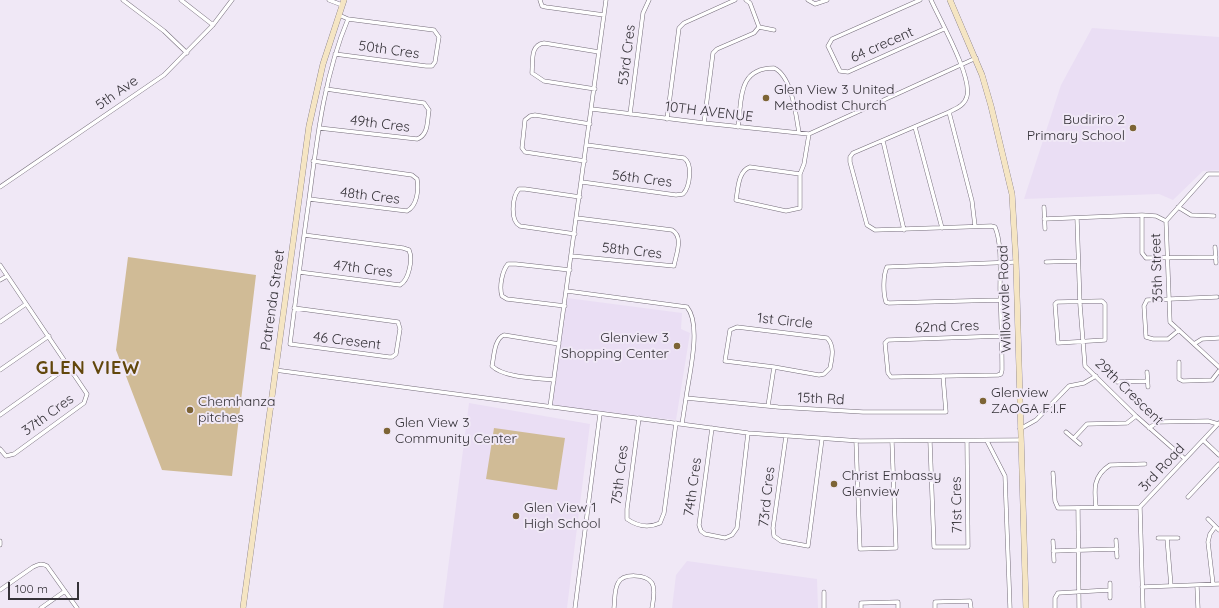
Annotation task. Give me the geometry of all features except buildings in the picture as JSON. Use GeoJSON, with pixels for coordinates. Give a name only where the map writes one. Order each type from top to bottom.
{"type":"FeatureCollection","features":[{"type":"Feature","properties":{"kind":"street"},"geometry":{"type":"LineString","coordinates":[[124,0],[164,31],[187,53]]}},
{"type":"Feature","properties":{"kind":"street"},"geometry":{"type":"LineString","coordinates":[[181,0],[212,25]]}},
{"type":"Feature","properties":{"kind":"street","name":"5th Ave"},"geometry":{"type":"LineString","coordinates":[[0,187],[164,75],[187,53],[232,0]]}},
{"type":"Feature","properties":{"kind":"street"},"geometry":{"type":"LineString","coordinates":[[329,0],[343,3]]}},
{"type":"Feature","properties":{"kind":"street"},"geometry":{"type":"LineString","coordinates":[[540,0],[542,6],[546,7],[604,15]]}},
{"type":"Feature","properties":{"kind":"street"},"geometry":{"type":"LineString","coordinates":[[550,407],[595,89],[606,0]]}},
{"type":"Feature","properties":{"kind":"street","name":"53rd Cres"},"geometry":{"type":"LineString","coordinates":[[630,114],[643,14],[649,0]]}},
{"type":"Feature","properties":{"kind":"street"},"geometry":{"type":"LineString","coordinates":[[667,118],[679,28],[684,23],[735,0]]}},
{"type":"Feature","properties":{"kind":"street"},"geometry":{"type":"LineString","coordinates":[[746,0],[750,3],[760,27]]}},
{"type":"Feature","properties":{"kind":"street"},"geometry":{"type":"LineString","coordinates":[[808,0],[816,4],[827,0]]}},
{"type":"Feature","properties":{"kind":"street","name":"64 crecent"},"geometry":{"type":"LineString","coordinates":[[920,0],[832,38],[828,46],[837,68],[840,71],[848,72],[944,29]]}},
{"type":"Feature","properties":{"kind":"street"},"geometry":{"type":"LineString","coordinates":[[931,0],[962,64],[967,86],[967,96],[962,104],[949,112],[853,153],[850,157],[850,162],[867,224],[875,230],[975,226],[994,227],[997,236],[1000,263],[1002,336]]}},
{"type":"Feature","properties":{"kind":"street","name":"Willowvale Road"},"geometry":{"type":"LineString","coordinates":[[950,0],[976,58],[992,106],[1012,194],[1016,262],[1026,608]]}},
{"type":"Feature","properties":{"kind":"street","name":"Patrenda Street"},"geometry":{"type":"LineString","coordinates":[[243,608],[309,126],[323,64],[343,3]]}},
{"type":"Feature","properties":{"kind":"street"},"geometry":{"type":"LineString","coordinates":[[294,308],[313,161],[326,89],[335,54],[348,19],[339,15]]}},
{"type":"Feature","properties":{"kind":"street","name":"50th Cres"},"geometry":{"type":"LineString","coordinates":[[335,54],[426,66],[432,66],[435,62],[439,37],[434,30],[348,19]]}},
{"type":"Feature","properties":{"kind":"street"},"geometry":{"type":"LineString","coordinates":[[760,27],[774,30]]}},
{"type":"Feature","properties":{"kind":"street"},"geometry":{"type":"LineString","coordinates":[[704,123],[712,53],[717,49],[754,33],[760,27]]}},
{"type":"Feature","properties":{"kind":"street"},"geometry":{"type":"LineString","coordinates":[[595,89],[544,81],[538,78],[532,73],[534,48],[538,44],[544,43],[599,52]]}},
{"type":"Feature","properties":{"kind":"street"},"geometry":{"type":"LineString","coordinates":[[800,174],[750,167],[742,174],[736,200],[786,211],[800,208],[800,174],[804,164],[809,134],[976,58]]}},
{"type":"Feature","properties":{"kind":"street"},"geometry":{"type":"LineString","coordinates":[[738,127],[745,81],[750,74],[774,68],[781,72],[791,92],[799,133]]}},
{"type":"Feature","properties":{"kind":"street","name":"49th Cres"},"geometry":{"type":"LineString","coordinates":[[319,128],[417,139],[423,136],[426,129],[429,110],[424,103],[326,89]]}},
{"type":"Feature","properties":{"kind":"street","name":"10TH AVENUE"},"geometry":{"type":"LineString","coordinates":[[592,109],[809,134]]}},
{"type":"Feature","properties":{"kind":"street"},"geometry":{"type":"LineString","coordinates":[[949,112],[972,201],[975,226]]}},
{"type":"Feature","properties":{"kind":"street"},"geometry":{"type":"LineString","coordinates":[[585,161],[524,152],[522,148],[525,120],[530,116],[535,115],[590,124]]}},
{"type":"Feature","properties":{"kind":"street"},"geometry":{"type":"LineString","coordinates":[[915,127],[942,228]]}},
{"type":"Feature","properties":{"kind":"street"},"geometry":{"type":"LineString","coordinates":[[883,141],[904,230]]}},
{"type":"Feature","properties":{"kind":"street","name":"56th Cres"},"geometry":{"type":"LineString","coordinates":[[582,182],[676,195],[683,194],[686,190],[690,167],[684,158],[587,145]]}},
{"type":"Feature","properties":{"kind":"street","name":"48th Cres"},"geometry":{"type":"LineString","coordinates":[[309,199],[407,211],[415,204],[418,184],[417,179],[412,175],[313,161]]}},
{"type":"Feature","properties":{"kind":"street","name":"35th Street"},"geometry":{"type":"LineString","coordinates":[[1219,174],[1208,174],[1166,221],[1170,322],[1219,367]]}},
{"type":"Feature","properties":{"kind":"street"},"geometry":{"type":"LineString","coordinates":[[575,234],[515,224],[513,218],[516,192],[519,189],[525,189],[580,197]]}},
{"type":"Feature","properties":{"kind":"street"},"geometry":{"type":"LineString","coordinates":[[1044,207],[1045,229]]}},
{"type":"Feature","properties":{"kind":"street"},"geometry":{"type":"LineString","coordinates":[[1178,207],[1191,214],[1214,216]]}},
{"type":"Feature","properties":{"kind":"street"},"geometry":{"type":"LineString","coordinates":[[1044,219],[1142,215],[1156,216],[1166,221]]}},
{"type":"Feature","properties":{"kind":"street"},"geometry":{"type":"LineString","coordinates":[[1142,215],[1144,256],[1150,259],[1216,257]]}},
{"type":"Feature","properties":{"kind":"street","name":"58th Cres"},"geometry":{"type":"LineString","coordinates":[[572,256],[674,266],[679,238],[677,233],[672,230],[577,218]]}},
{"type":"Feature","properties":{"kind":"street","name":"29th Crescent"},"geometry":{"type":"LineString","coordinates":[[1078,218],[1078,261],[1082,342],[1085,366],[1136,416],[1185,459]]}},
{"type":"Feature","properties":{"kind":"street","name":"47th Cres"},"geometry":{"type":"LineString","coordinates":[[299,272],[400,284],[407,278],[410,256],[409,250],[403,248],[304,234]]}},
{"type":"Feature","properties":{"kind":"street"},"geometry":{"type":"LineString","coordinates":[[1215,247],[1216,263]]}},
{"type":"Feature","properties":{"kind":"street"},"geometry":{"type":"LineString","coordinates":[[1046,262],[1078,261]]}},
{"type":"Feature","properties":{"kind":"street"},"geometry":{"type":"LineString","coordinates":[[1000,300],[886,302],[884,298],[885,271],[887,266],[1016,262]]}},
{"type":"Feature","properties":{"kind":"street"},"geometry":{"type":"LineString","coordinates":[[565,306],[508,299],[502,296],[501,292],[504,269],[508,264],[516,264],[570,270]]}},
{"type":"Feature","properties":{"kind":"street"},"geometry":{"type":"LineString","coordinates":[[0,265],[69,366]]}},
{"type":"Feature","properties":{"kind":"street"},"geometry":{"type":"LineString","coordinates":[[0,280],[7,276]]}},
{"type":"Feature","properties":{"kind":"street"},"geometry":{"type":"LineString","coordinates":[[567,291],[687,307],[691,312],[695,334],[682,424]]}},
{"type":"Feature","properties":{"kind":"street"},"geometry":{"type":"LineString","coordinates":[[1179,330],[1168,339],[1149,339],[1145,334],[1145,302],[1150,299],[1217,297]]}},
{"type":"Feature","properties":{"kind":"street"},"geometry":{"type":"LineString","coordinates":[[1102,301],[1105,304],[1106,339],[1082,342],[1058,343],[1054,308],[1057,302],[1080,303],[1102,301]]}},
{"type":"Feature","properties":{"kind":"street"},"geometry":{"type":"LineString","coordinates":[[0,322],[26,304]]}},
{"type":"Feature","properties":{"kind":"street","name":"46 Cresent"},"geometry":{"type":"LineString","coordinates":[[294,308],[398,322],[400,329],[396,354],[389,357],[290,344],[294,308]]}},
{"type":"Feature","properties":{"kind":"street","name":"1st Circle"},"geometry":{"type":"LineString","coordinates":[[737,327],[822,336],[831,342],[832,350],[830,368],[824,374],[774,367],[725,361],[730,330],[737,327]]}},
{"type":"Feature","properties":{"kind":"street"},"geometry":{"type":"LineString","coordinates":[[554,380],[505,374],[496,371],[492,366],[497,340],[504,335],[559,344]]}},
{"type":"Feature","properties":{"kind":"street"},"geometry":{"type":"LineString","coordinates":[[0,370],[49,336]]}},
{"type":"Feature","properties":{"kind":"street","name":"62nd Cres"},"geometry":{"type":"LineString","coordinates":[[1002,336],[1001,374],[890,376],[888,372],[886,341],[1002,336]]}},
{"type":"Feature","properties":{"kind":"street"},"geometry":{"type":"LineString","coordinates":[[1194,344],[1202,339],[1219,338]]}},
{"type":"Feature","properties":{"kind":"street"},"geometry":{"type":"LineString","coordinates":[[1178,362],[1179,379],[1183,381],[1212,380],[1219,371]]}},
{"type":"Feature","properties":{"kind":"street","name":"37th Cres"},"geometry":{"type":"LineString","coordinates":[[0,416],[69,366],[88,394],[84,403],[14,454],[6,456],[0,449]]}},
{"type":"Feature","properties":{"kind":"street"},"geometry":{"type":"LineString","coordinates":[[768,406],[774,367]]}},
{"type":"Feature","properties":{"kind":"street"},"geometry":{"type":"LineString","coordinates":[[275,370],[748,433],[822,439],[892,442],[987,442],[1020,440]]}},
{"type":"Feature","properties":{"kind":"street"},"geometry":{"type":"LineString","coordinates":[[1147,372],[1148,387]]}},
{"type":"Feature","properties":{"kind":"street","name":"15th Rd"},"geometry":{"type":"LineString","coordinates":[[686,398],[768,406],[863,412],[946,412],[943,376]]}},
{"type":"Feature","properties":{"kind":"street"},"geometry":{"type":"LineString","coordinates":[[1020,429],[1036,420],[1069,386],[1084,383],[1096,376]]}},
{"type":"Feature","properties":{"kind":"street"},"geometry":{"type":"LineString","coordinates":[[1113,376],[1114,381]]}},
{"type":"Feature","properties":{"kind":"street"},"geometry":{"type":"LineString","coordinates":[[1107,387],[1114,381],[1147,381]]}},
{"type":"Feature","properties":{"kind":"street"},"geometry":{"type":"LineString","coordinates":[[575,608],[600,414]]}},
{"type":"Feature","properties":{"kind":"street"},"geometry":{"type":"LineString","coordinates":[[1074,438],[1087,424],[1127,423],[1136,416]]}},
{"type":"Feature","properties":{"kind":"street","name":"75th Cres"},"geometry":{"type":"LineString","coordinates":[[639,418],[627,509],[628,519],[634,524],[653,527],[660,523],[664,513],[676,423]]}},
{"type":"Feature","properties":{"kind":"street"},"geometry":{"type":"LineString","coordinates":[[1149,428],[1158,422],[1208,421],[1219,424]]}},
{"type":"Feature","properties":{"kind":"street","name":"3rd Road"},"geometry":{"type":"LineString","coordinates":[[1143,608],[1140,507],[1219,424]]}},
{"type":"Feature","properties":{"kind":"street","name":"74th Cres"},"geometry":{"type":"LineString","coordinates":[[712,428],[699,525],[701,531],[705,534],[725,538],[732,535],[737,528],[748,433]]}},
{"type":"Feature","properties":{"kind":"street"},"geometry":{"type":"LineString","coordinates":[[1066,432],[1080,444]]}},
{"type":"Feature","properties":{"kind":"street","name":"73rd Cres"},"geometry":{"type":"LineString","coordinates":[[786,436],[773,532],[774,536],[781,541],[808,546],[822,439]]}},
{"type":"Feature","properties":{"kind":"street"},"geometry":{"type":"LineString","coordinates":[[1203,440],[1219,455]]}},
{"type":"Feature","properties":{"kind":"street"},"geometry":{"type":"LineString","coordinates":[[856,441],[860,549],[896,548],[892,442]]}},
{"type":"Feature","properties":{"kind":"street","name":"71st Cres"},"geometry":{"type":"LineString","coordinates":[[930,442],[934,547],[968,547],[967,442]]}},
{"type":"Feature","properties":{"kind":"street"},"geometry":{"type":"LineString","coordinates":[[987,442],[1005,476],[1010,608]]}},
{"type":"Feature","properties":{"kind":"street"},"geometry":{"type":"LineString","coordinates":[[1096,507],[1094,492],[1096,479],[1105,468],[1110,465],[1145,464]]}},
{"type":"Feature","properties":{"kind":"street"},"geometry":{"type":"LineString","coordinates":[[1188,497],[1219,464]]}},
{"type":"Feature","properties":{"kind":"street"},"geometry":{"type":"LineString","coordinates":[[1053,473],[1056,506],[1062,509],[1140,507]]}},
{"type":"Feature","properties":{"kind":"street"},"geometry":{"type":"LineString","coordinates":[[1078,509],[1079,608]]}},
{"type":"Feature","properties":{"kind":"street"},"geometry":{"type":"LineString","coordinates":[[1208,519],[1219,530]]}},
{"type":"Feature","properties":{"kind":"street"},"geometry":{"type":"LineString","coordinates":[[1213,584],[1208,542],[1210,534],[1215,526]]}},
{"type":"Feature","properties":{"kind":"street"},"geometry":{"type":"LineString","coordinates":[[1158,538],[1178,538]]}},
{"type":"Feature","properties":{"kind":"street"},"geometry":{"type":"LineString","coordinates":[[1168,538],[1171,586]]}},
{"type":"Feature","properties":{"kind":"street"},"geometry":{"type":"LineString","coordinates":[[1116,540],[1117,556]]}},
{"type":"Feature","properties":{"kind":"street"},"geometry":{"type":"LineString","coordinates":[[1053,541],[1054,561]]}},
{"type":"Feature","properties":{"kind":"street"},"geometry":{"type":"LineString","coordinates":[[1053,551],[1117,549]]}},
{"type":"Feature","properties":{"kind":"street"},"geometry":{"type":"LineString","coordinates":[[0,590],[39,564],[47,566],[77,608]]}},
{"type":"Feature","properties":{"kind":"street"},"geometry":{"type":"LineString","coordinates":[[614,608],[618,583],[621,579],[629,576],[646,578],[652,583],[654,592],[652,608]]}},
{"type":"Feature","properties":{"kind":"street"},"geometry":{"type":"LineString","coordinates":[[1110,583],[1110,598]]}},
{"type":"Feature","properties":{"kind":"street"},"geometry":{"type":"LineString","coordinates":[[1142,587],[1219,584]]}},
{"type":"Feature","properties":{"kind":"street"},"geometry":{"type":"LineString","coordinates":[[1198,586],[1198,608]]}},
{"type":"Feature","properties":{"kind":"street"},"geometry":{"type":"LineString","coordinates":[[1056,608],[1055,598],[1058,593],[1110,590]]}},
{"type":"Feature","properties":{"kind":"street"},"geometry":{"type":"LineString","coordinates":[[41,608],[65,591]]}},
{"type":"Feature","properties":{"kind":"street"},"geometry":{"type":"LineString","coordinates":[[824,592],[824,608]]}},
{"type":"Feature","properties":{"kind":"street"},"geometry":{"type":"LineString","coordinates":[[935,608],[935,602],[970,601],[971,608]]}},
{"type":"Feature","properties":{"kind":"street"},"geometry":{"type":"LineString","coordinates":[[861,608],[861,603],[898,602],[898,608]]}},
{"type":"Feature","properties":{"kind":"shaded area","name":"Budiriro 2 Primary School"},"geometry":{"type":"Polygon","coordinates":[[[1092,28],[1219,37],[1219,170],[1203,171],[1173,200],[1159,194],[1024,199],[1061,85],[1092,28]]]}},
{"type":"Feature","properties":{"kind":"shaded area","name":"Chemhanza pitches"},"geometry":{"type":"Polygon","coordinates":[[[128,257],[256,275],[232,476],[162,470],[116,350],[128,257]]]}},
{"type":"Feature","properties":{"kind":"shaded area"},"geometry":{"type":"Polygon","coordinates":[[[567,298],[682,313],[681,329],[690,333],[676,420],[552,405],[567,298]]]}},
{"type":"Feature","properties":{"kind":"shaded area","name":"Glen View 1 High School"},"geometry":{"type":"Polygon","coordinates":[[[469,403],[590,424],[567,608],[443,608],[469,403]]]}},
{"type":"Feature","properties":{"kind":"shaded area"},"geometry":{"type":"Polygon","coordinates":[[[494,428],[565,438],[557,490],[486,479],[494,428]]]}},
{"type":"Feature","properties":{"kind":"shaded area"},"geometry":{"type":"Polygon","coordinates":[[[687,561],[817,579],[818,608],[672,608],[676,575],[687,561]]]}},
{"type":"Feature","properties":{"kind":"place","name":"Glen View 3 United Methodist Church"},"geometry":{"type":"Point","coordinates":[766,98]}},
{"type":"Feature","properties":{"kind":"place","name":"Budiriro 2 Primary School"},"geometry":{"type":"Point","coordinates":[1133,128]}},
{"type":"Feature","properties":{"kind":"place","name":"Glenview 3 Shopping Center"},"geometry":{"type":"Point","coordinates":[677,346]}},
{"type":"Feature","properties":{"kind":"place","name":"Glenview ZAOGA F.I.F"},"geometry":{"type":"Point","coordinates":[983,401]}},
{"type":"Feature","properties":{"kind":"place","name":"Chemhanza pitches"},"geometry":{"type":"Point","coordinates":[190,410]}},
{"type":"Feature","properties":{"kind":"place","name":"Glen View 3 Community Center"},"geometry":{"type":"Point","coordinates":[387,431]}},
{"type":"Feature","properties":{"kind":"place","name":"Christ Embassy Glenview"},"geometry":{"type":"Point","coordinates":[834,484]}},
{"type":"Feature","properties":{"kind":"place","name":"Glen View 1 High School"},"geometry":{"type":"Point","coordinates":[516,516]}},
{"type":"Feature","properties":{"kind":"district","name":"GLEN VIEW"},"geometry":{"type":"Point","coordinates":[88,369]}}]}
